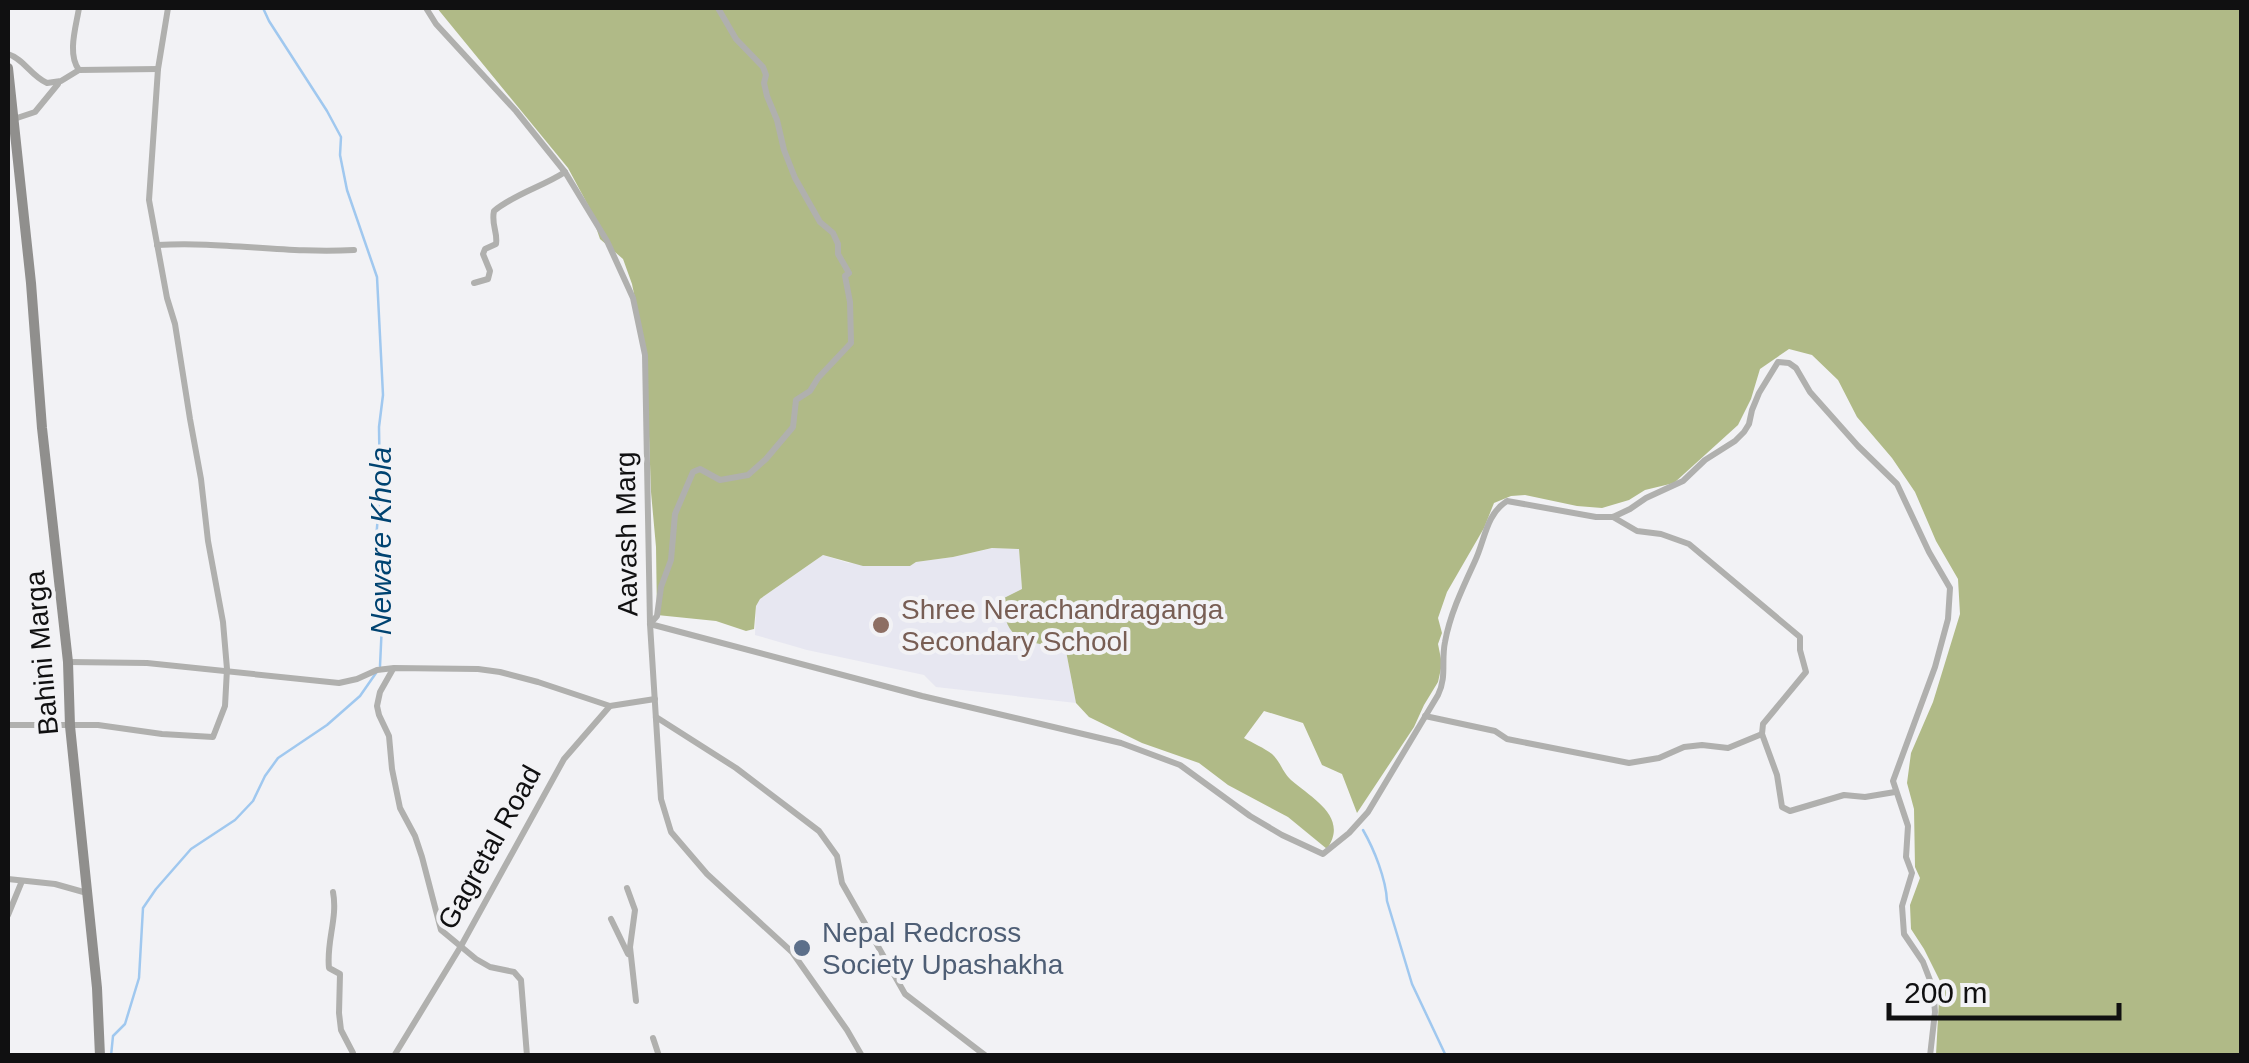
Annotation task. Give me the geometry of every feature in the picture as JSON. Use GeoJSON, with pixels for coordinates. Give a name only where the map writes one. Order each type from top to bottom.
{"type":"FeatureCollection","features":[{"type":"Feature","properties":{"kind":"street"},"geometry":{"type":"LineString","coordinates":[[79,8],[74,64],[79,70]]}},
{"type":"Feature","properties":{"kind":"street"},"geometry":{"type":"LineString","coordinates":[[8,725],[98,725],[213,737],[225,706],[223,622],[208,542],[202,479],[149,200],[158,70],[168,8]]}},
{"type":"Feature","properties":{"kind":"street","name":"Aavash Marg"},"geometry":{"type":"LineString","coordinates":[[426,8],[565,172],[621,268],[632,298],[645,355],[654,699],[661,798],[671,832],[707,874],[792,952],[862,1056]]}},
{"type":"Feature","properties":{"kind":"street"},"geometry":{"type":"LineString","coordinates":[[718,8],[736,39],[762,67],[795,178],[820,222],[833,233],[838,244],[838,254],[849,273],[845,276],[851,343],[810,390],[796,400],[793,428],[748,475],[720,480],[700,469],[693,472],[676,514],[671,560],[657,616],[650,624],[922,696],[1120,743],[1180,765],[1250,816],[1323,854],[1368,812],[1443,685],[1444,647],[1463,585],[1500,506],[1508,500],[1596,518],[1630,510],[1646,498],[1684,481],[1705,460],[1734,441],[1749,424],[1759,393],[1778,362],[1789,363],[1810,392],[1896,484],[1950,588],[1948,619],[1934,667],[1893,782],[1908,826],[1906,857],[1912,873],[1902,906],[1904,934],[1923,962],[1934,988],[1930,1056]]}},
{"type":"Feature","properties":{"kind":"street"},"geometry":{"type":"LineString","coordinates":[[8,54],[18,58],[40,80],[53,84],[79,70],[158,70]]}},
{"type":"Feature","properties":{"kind":"street","name":"Bahini Marga"},"geometry":{"type":"LineString","coordinates":[[8,68],[68,662],[70,726],[97,988],[100,1056]]}},
{"type":"Feature","properties":{"kind":"street"},"geometry":{"type":"LineString","coordinates":[[14,119],[35,112],[61,81]]}},
{"type":"Feature","properties":{"kind":"street"},"geometry":{"type":"LineString","coordinates":[[474,283],[488,278],[490,271],[483,254],[496,244],[494,211],[518,194],[545,185],[565,172]]}},
{"type":"Feature","properties":{"kind":"street"},"geometry":{"type":"LineString","coordinates":[[157,245],[214,243],[315,252],[354,250]]}},
{"type":"Feature","properties":{"kind":"street"},"geometry":{"type":"LineString","coordinates":[[1613,517],[1637,531],[1689,544],[1800,637],[1806,672],[1763,724],[1762,734],[1782,807],[1790,811],[1844,795],[1865,797],[1895,792]]}},
{"type":"Feature","properties":{"kind":"street"},"geometry":{"type":"LineString","coordinates":[[68,662],[147,662],[346,683],[394,668],[478,669],[538,682],[610,706],[654,699]]}},
{"type":"Feature","properties":{"kind":"street"},"geometry":{"type":"LineString","coordinates":[[394,668],[380,692],[378,714],[389,736],[400,808],[422,857],[441,930],[490,966],[514,972],[520,980],[526,1056]]}},
{"type":"Feature","properties":{"kind":"street","name":"Gagretal Road"},"geometry":{"type":"LineString","coordinates":[[394,1056],[461,946],[556,770],[610,706]]}},
{"type":"Feature","properties":{"kind":"street"},"geometry":{"type":"LineString","coordinates":[[655,716],[736,768],[819,831],[837,856],[842,884],[906,994],[986,1056]]}},
{"type":"Feature","properties":{"kind":"street"},"geometry":{"type":"LineString","coordinates":[[1424,716],[1495,731],[1507,740],[1629,763],[1658,758],[1684,747],[1728,748],[1762,734]]}},
{"type":"Feature","properties":{"kind":"street"},"geometry":{"type":"LineString","coordinates":[[8,879],[55,884],[87,893]]}},
{"type":"Feature","properties":{"kind":"street"},"geometry":{"type":"LineString","coordinates":[[8,915],[22,881]]}},
{"type":"Feature","properties":{"kind":"street"},"geometry":{"type":"LineString","coordinates":[[627,888],[636,910],[630,933],[636,1001]]}},
{"type":"Feature","properties":{"kind":"street"},"geometry":{"type":"LineString","coordinates":[[333,892],[336,906],[328,968],[340,974],[341,1030],[353,1053]]}},
{"type":"Feature","properties":{"kind":"street"},"geometry":{"type":"LineString","coordinates":[[611,920],[630,957]]}},
{"type":"Feature","properties":{"kind":"street"},"geometry":{"type":"LineString","coordinates":[[653,1038],[658,1056]]}},
{"type":"Feature","properties":{"kind":"shaded area","name":"Shree Nerachandraganga Secondary School"},"geometry":{"type":"Polygon","coordinates":[[[993,548],[1019,549],[1022,589],[1017,638],[1066,651],[1076,703],[936,687],[924,675],[755,635],[760,599],[823,555],[848,563],[910,566],[993,548]]]}},
{"type":"Feature","properties":{"kind":"green space"},"geometry":{"type":"Polygon","coordinates":[[[437,8],[2241,8],[2241,1055],[1936,1055],[1940,981],[1911,929],[1910,905],[1920,878],[1915,867],[1914,809],[1907,783],[1911,753],[1933,702],[1960,614],[1958,579],[1915,492],[1857,417],[1838,380],[1812,355],[1789,349],[1760,369],[1738,425],[1674,483],[1602,508],[1525,495],[1494,503],[1447,592],[1438,618],[1442,664],[1438,682],[1414,727],[1357,813],[1342,774],[1322,765],[1303,723],[1264,711],[1244,738],[1272,754],[1288,777],[1326,810],[1334,827],[1327,849],[1288,817],[1228,785],[1199,763],[1142,743],[1089,717],[1076,703],[1066,651],[1021,638],[1008,625],[1004,598],[1022,589],[1019,549],[992,548],[910,566],[863,566],[823,555],[760,599],[754,629],[746,631],[716,621],[657,615],[646,352],[623,259],[600,239],[589,207],[568,168],[437,8]]]}},
{"type":"Feature","properties":{"kind":"waterway","name":"Neware Khola"},"geometry":{"type":"LineString","coordinates":[[263,8],[341,137],[340,155],[347,190],[377,277],[383,395],[375,551],[376,604],[382,623],[380,666]]}},
{"type":"Feature","properties":{"kind":"waterway","name":"Neware Khola"},"geometry":{"type":"LineString","coordinates":[[111,1056],[113,1036],[125,1024],[139,978],[143,908],[156,889],[191,849],[235,820],[253,801],[278,758],[327,725],[360,696],[376,673]]}},
{"type":"Feature","properties":{"kind":"waterway"},"geometry":{"type":"LineString","coordinates":[[1363,830],[1382,874],[1412,984],[1446,1056]]}},
{"type":"Feature","properties":{"kind":"place","name":"Shree Nerachandraganga Secondary School"},"geometry":{"type":"Point","coordinates":[881,625]}},
{"type":"Feature","properties":{"kind":"place","name":"Nepal Redcross Society Upashakha"},"geometry":{"type":"Point","coordinates":[802,948]}}]}
